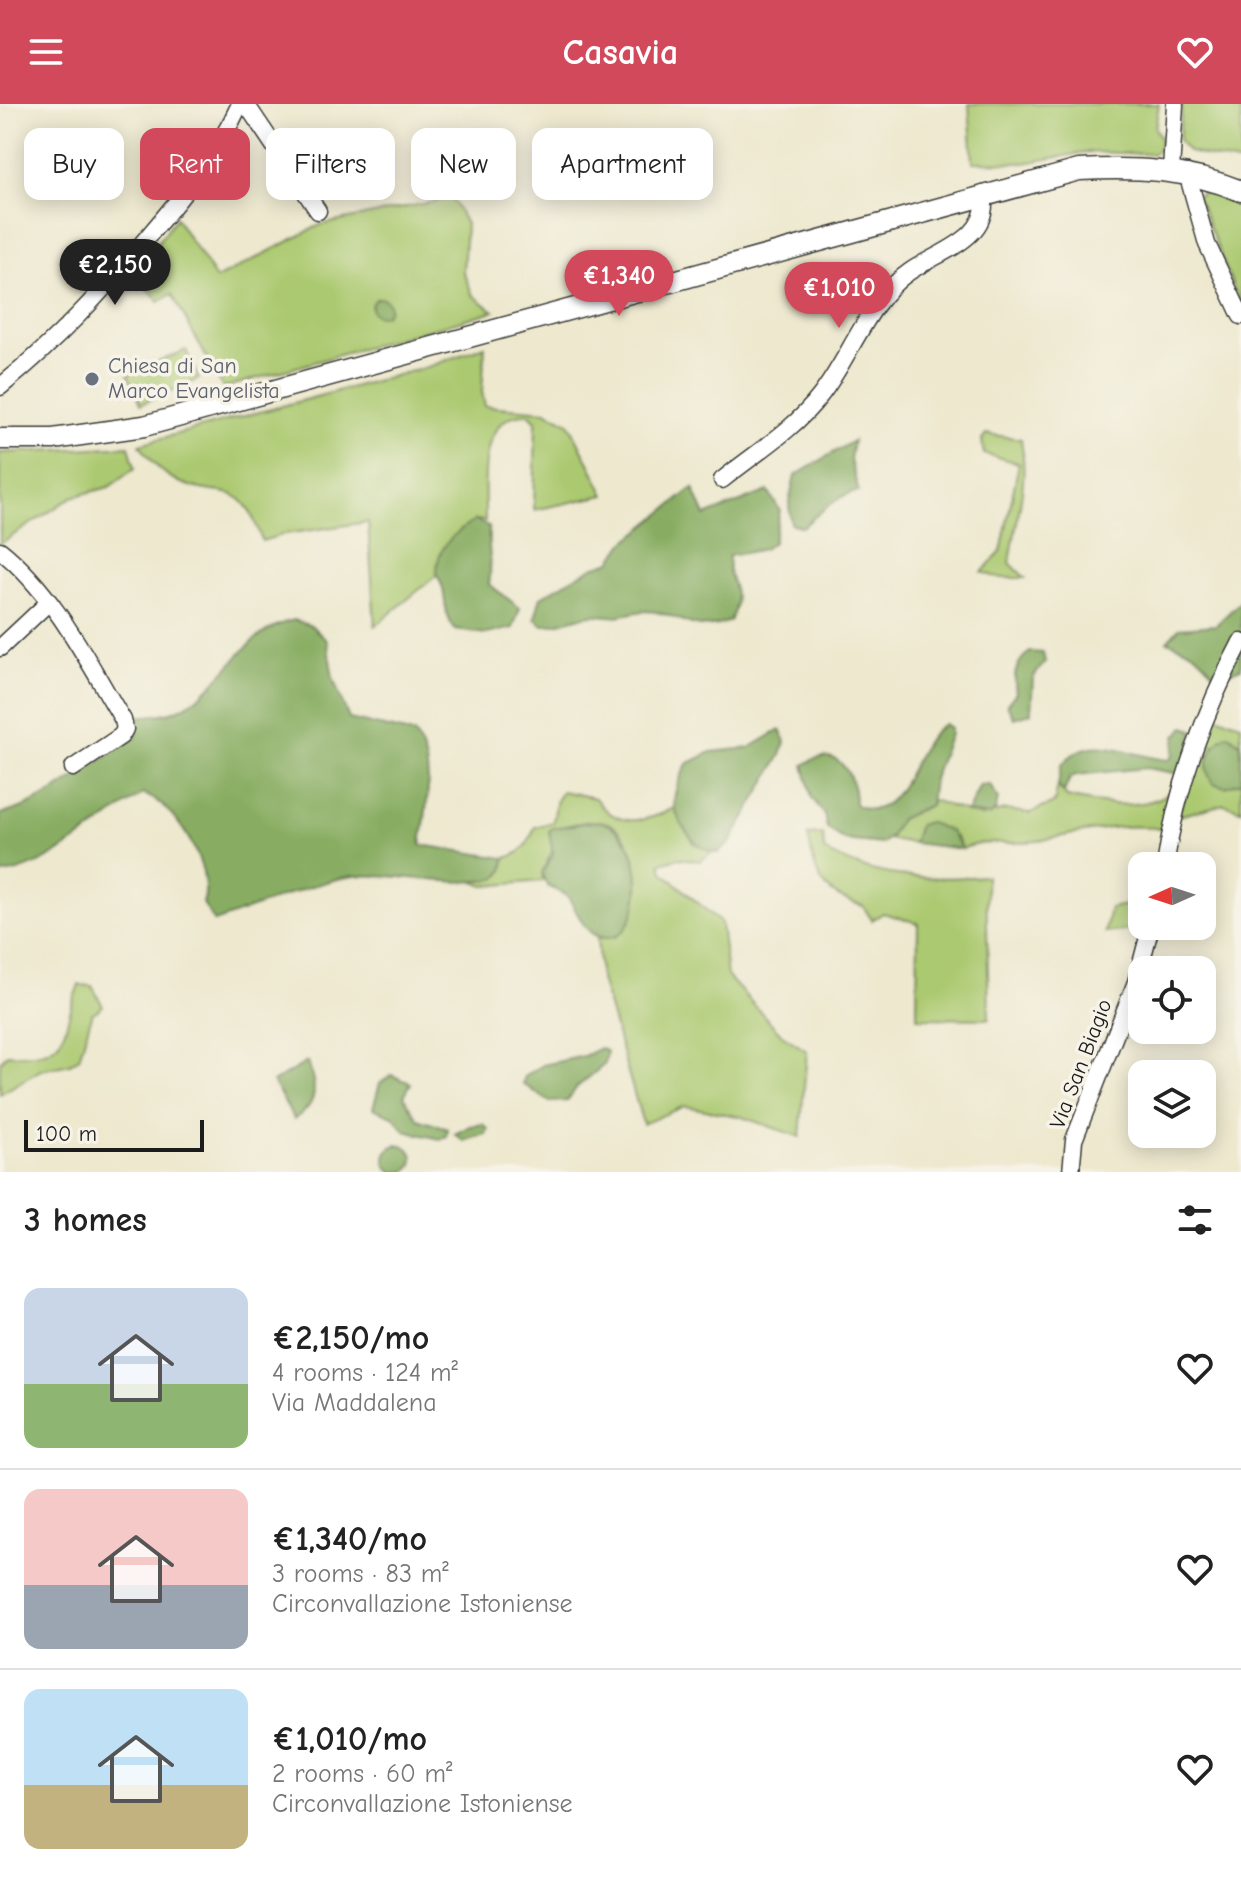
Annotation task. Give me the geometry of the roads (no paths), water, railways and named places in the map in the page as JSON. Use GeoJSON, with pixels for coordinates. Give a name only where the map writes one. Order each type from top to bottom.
{"type":"FeatureCollection","features":[{"type":"Feature","properties":{"kind":"main road"},"geometry":{"type":"LineString","coordinates":[[1,438],[53,439],[144,426],[1079,170],[1179,172],[1241,191]]}},
{"type":"Feature","properties":{"kind":"street"},"geometry":{"type":"LineString","coordinates":[[0,387],[51,346],[105,288],[204,169],[243,104],[318,211]]}},
{"type":"Feature","properties":{"kind":"street"},"geometry":{"type":"LineString","coordinates":[[1175,104],[1179,172],[1207,244],[1241,316]]}},
{"type":"Feature","properties":{"kind":"street"},"geometry":{"type":"LineString","coordinates":[[722,480],[787,428],[821,396],[892,286],[909,272],[952,249],[979,224],[985,214],[983,194]]}},
{"type":"Feature","properties":{"kind":"street"},"geometry":{"type":"LineString","coordinates":[[0,550],[20,566],[48,603],[79,646],[123,720],[125,729],[121,736],[73,768]]}},
{"type":"Feature","properties":{"kind":"street"},"geometry":{"type":"LineString","coordinates":[[0,648],[48,603]]}},
{"type":"Feature","properties":{"kind":"street"},"geometry":{"type":"LineString","coordinates":[[1168,852],[1173,823],[1208,709],[1241,642]]}},
{"type":"Feature","properties":{"kind":"street","name":"Via San Biagio"},"geometry":{"type":"LineString","coordinates":[[1071,1172],[1074,1140],[1136,982],[1147,940]]}},
{"type":"Feature","properties":{"kind":"place","name":"Chiesa di San Marco Evangelista"},"geometry":{"type":"Point","coordinates":[92,379]}}]}
